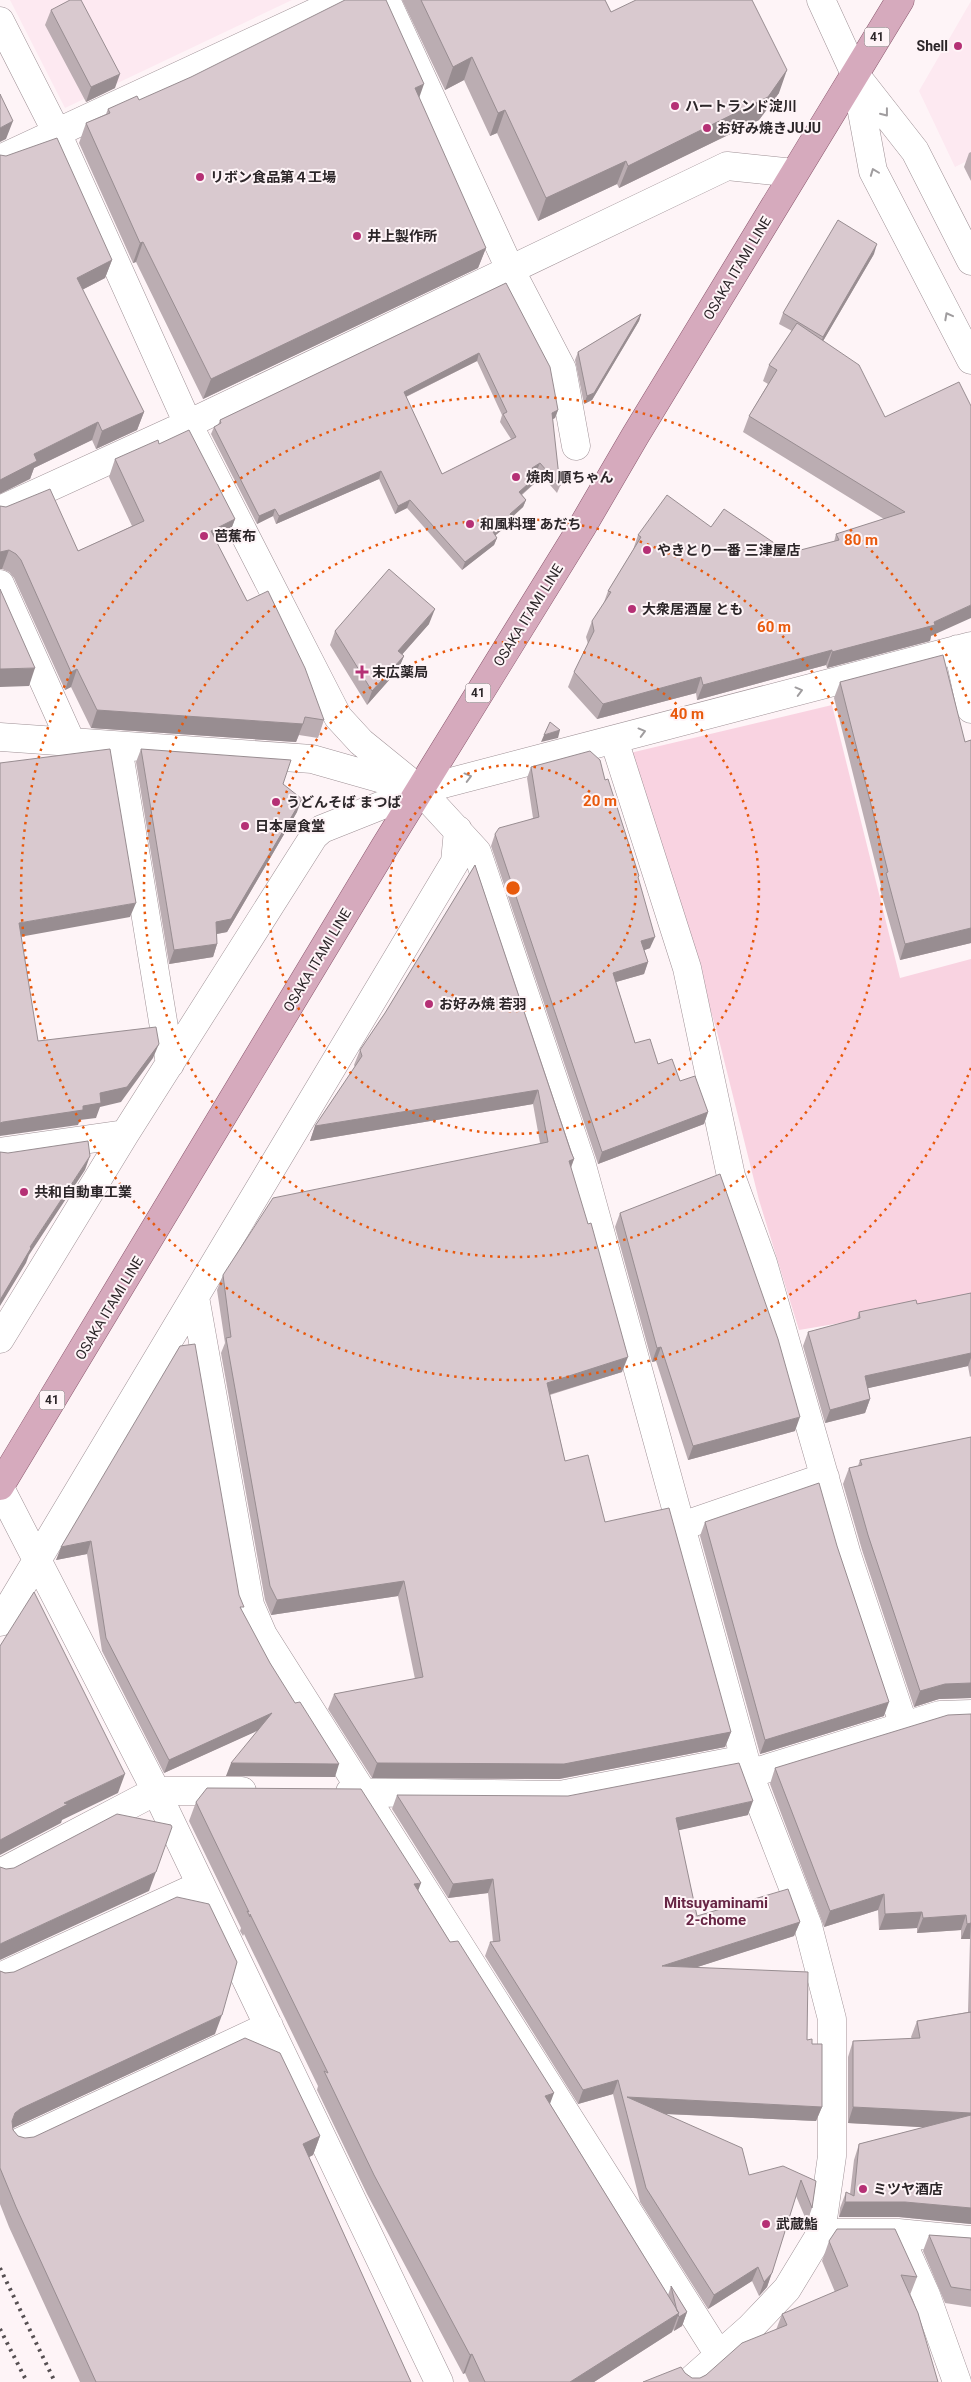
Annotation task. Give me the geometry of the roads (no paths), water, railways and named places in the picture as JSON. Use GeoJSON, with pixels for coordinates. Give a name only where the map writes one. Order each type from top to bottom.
{"type":"FeatureCollection","features":[{"type":"Feature","properties":{"kind":"main road","name":"OSAKA ITAMI LINE"},"geometry":{"type":"LineString","coordinates":[[0,1487],[420,790],[582,527],[900,0]]}},
{"type":"Feature","properties":{"kind":"street"},"geometry":{"type":"LineString","coordinates":[[0,159],[342,0]]}},
{"type":"Feature","properties":{"kind":"street"},"geometry":{"type":"LineString","coordinates":[[386,0],[510,270],[562,369],[576,446]]}},
{"type":"Feature","properties":{"kind":"street"},"geometry":{"type":"LineString","coordinates":[[821,0],[855,74],[915,151],[971,261]]}},
{"type":"Feature","properties":{"kind":"street"},"geometry":{"type":"LineString","coordinates":[[0,21],[57,133],[188,424],[338,717],[361,742],[420,790],[477,852],[581,1162],[747,1766],[808,1926],[832,2019],[832,2156],[821,2233],[787,2289],[751,2328],[689,2382]]}},
{"type":"Feature","properties":{"kind":"street"},"geometry":{"type":"LineString","coordinates":[[855,74],[872,171],[971,360]]}},
{"type":"Feature","properties":{"kind":"street"},"geometry":{"type":"LineString","coordinates":[[0,510],[188,424],[727,166],[794,173]]}},
{"type":"Feature","properties":{"kind":"street"},"geometry":{"type":"LineString","coordinates":[[0,584],[72,744]]}},
{"type":"Feature","properties":{"kind":"street"},"geometry":{"type":"LineString","coordinates":[[0,1339],[125,1134],[314,836],[322,829],[420,790],[964,647],[971,709]]}},
{"type":"Feature","properties":{"kind":"street"},"geometry":{"type":"LineString","coordinates":[[0,737],[72,744],[312,759],[420,790]]}},
{"type":"Feature","properties":{"kind":"street"},"geometry":{"type":"LineString","coordinates":[[614,740],[687,968],[731,1176],[764,1263],[847,1555],[904,1726]]}},
{"type":"Feature","properties":{"kind":"street"},"geometry":{"type":"LineString","coordinates":[[118,747],[170,1064]]}},
{"type":"Feature","properties":{"kind":"street"},"geometry":{"type":"LineString","coordinates":[[0,1622],[455,862],[458,830]]}},
{"type":"Feature","properties":{"kind":"street"},"geometry":{"type":"LineString","coordinates":[[0,1152],[125,1134]]}},
{"type":"Feature","properties":{"kind":"street"},"geometry":{"type":"LineString","coordinates":[[195,1297],[250,1605],[263,1635],[365,1792],[719,2355]]}},
{"type":"Feature","properties":{"kind":"street"},"geometry":{"type":"LineString","coordinates":[[682,1526],[825,1477]]}},
{"type":"Feature","properties":{"kind":"street"},"geometry":{"type":"LineString","coordinates":[[0,1487],[156,1791],[439,2382]]}},
{"type":"Feature","properties":{"kind":"street"},"geometry":{"type":"LineString","coordinates":[[325,1792],[560,1794],[747,1766],[940,1716],[971,1714]]}},
{"type":"Feature","properties":{"kind":"street"},"geometry":{"type":"LineString","coordinates":[[0,1872],[156,1791],[265,1792]]}},
{"type":"Feature","properties":{"kind":"street"},"geometry":{"type":"LineString","coordinates":[[0,1977],[201,1885]]}},
{"type":"Feature","properties":{"kind":"street"},"geometry":{"type":"LineString","coordinates":[[20,2142],[269,2026]]}},
{"type":"Feature","properties":{"kind":"street"},"geometry":{"type":"LineString","coordinates":[[821,2233],[898,2233],[971,2240]]}},
{"type":"Feature","properties":{"kind":"street"},"geometry":{"type":"LineString","coordinates":[[898,2233],[926,2296],[957,2382]]}},
{"type":"Feature","properties":{"kind":"railway"},"geometry":{"type":"LineString","coordinates":[[0,2268],[55,2382]]}},
{"type":"Feature","properties":{"kind":"railway"},"geometry":{"type":"LineString","coordinates":[[0,2329],[27,2382]]}},
{"type":"Feature","properties":{"kind":"place","name":"Shell"},"geometry":{"type":"Point","coordinates":[958,46]}},
{"type":"Feature","properties":{"kind":"place","name":"ハートランド淀川"},"geometry":{"type":"Point","coordinates":[675,106]}},
{"type":"Feature","properties":{"kind":"place","name":"お好み焼きJUJU"},"geometry":{"type":"Point","coordinates":[707,128]}},
{"type":"Feature","properties":{"kind":"place","name":"リボン食品第４工場"},"geometry":{"type":"Point","coordinates":[200,177]}},
{"type":"Feature","properties":{"kind":"place","name":"井上製作所"},"geometry":{"type":"Point","coordinates":[357,236]}},
{"type":"Feature","properties":{"kind":"place","name":"焼肉 順ちゃん"},"geometry":{"type":"Point","coordinates":[516,477]}},
{"type":"Feature","properties":{"kind":"place","name":"和風料理 あだち"},"geometry":{"type":"Point","coordinates":[470,524]}},
{"type":"Feature","properties":{"kind":"place","name":"芭蕉布"},"geometry":{"type":"Point","coordinates":[204,536]}},
{"type":"Feature","properties":{"kind":"place","name":"やきとり一番 三津屋店"},"geometry":{"type":"Point","coordinates":[647,550]}},
{"type":"Feature","properties":{"kind":"place","name":"大衆居酒屋 とも"},"geometry":{"type":"Point","coordinates":[632,609]}},
{"type":"Feature","properties":{"kind":"place","name":"末広薬局"},"geometry":{"type":"Point","coordinates":[362,672]}},
{"type":"Feature","properties":{"kind":"place","name":"うどんそば まつば"},"geometry":{"type":"Point","coordinates":[276,802]}},
{"type":"Feature","properties":{"kind":"place","name":"日本屋食堂"},"geometry":{"type":"Point","coordinates":[245,826]}},
{"type":"Feature","properties":{"kind":"place","name":"お好み焼 若羽"},"geometry":{"type":"Point","coordinates":[429,1004]}},
{"type":"Feature","properties":{"kind":"place","name":"共和自動車工業"},"geometry":{"type":"Point","coordinates":[24,1192]}},
{"type":"Feature","properties":{"kind":"place","name":"ミツヤ酒店"},"geometry":{"type":"Point","coordinates":[863,2189]}},
{"type":"Feature","properties":{"kind":"place","name":"武蔵鮨"},"geometry":{"type":"Point","coordinates":[766,2224]}},
{"type":"Feature","properties":{"kind":"district","name":"Mitsuyaminami 2-chome"},"geometry":{"type":"Point","coordinates":[716,1912]}}]}
